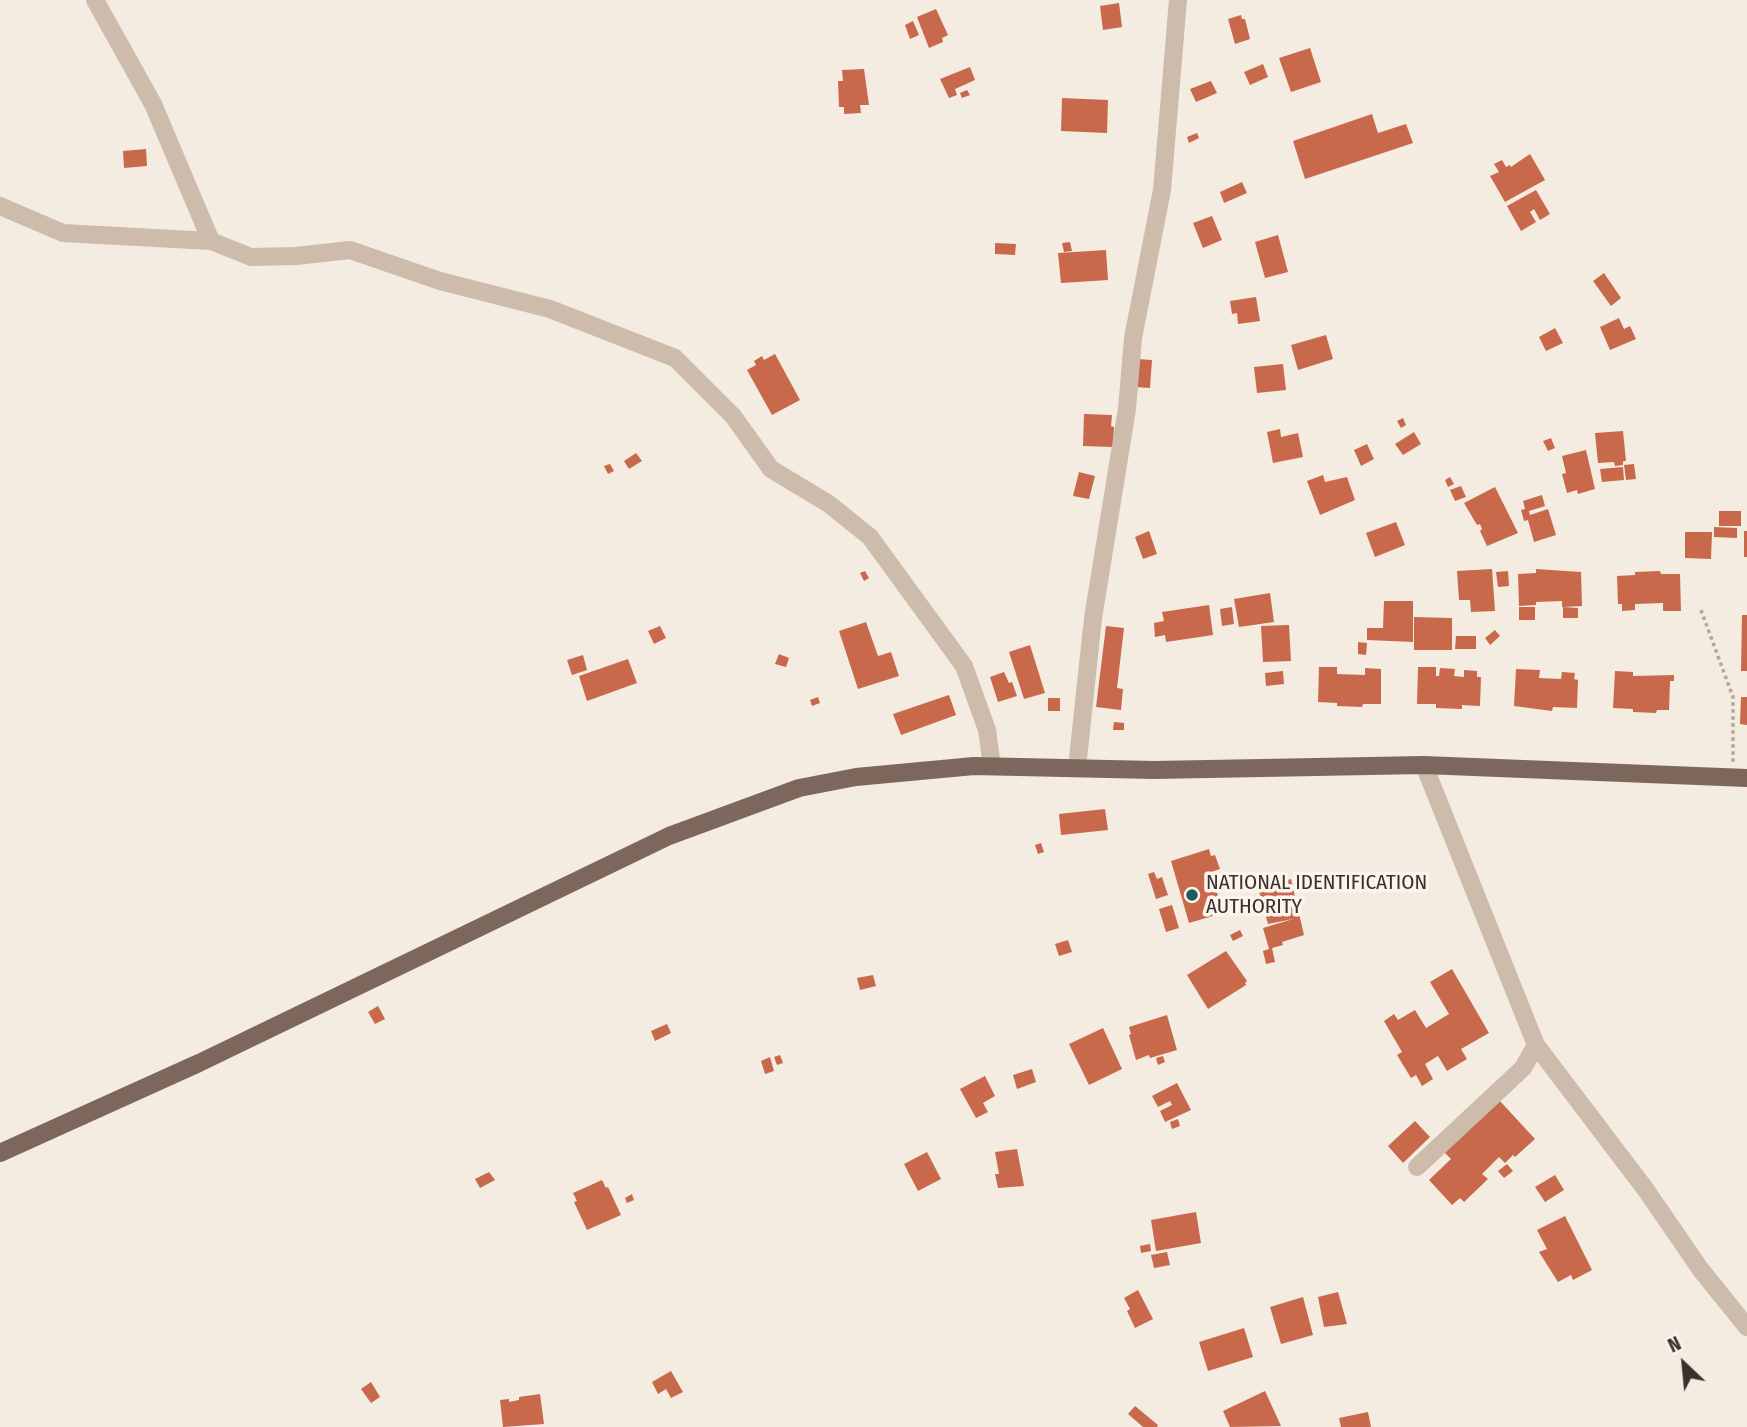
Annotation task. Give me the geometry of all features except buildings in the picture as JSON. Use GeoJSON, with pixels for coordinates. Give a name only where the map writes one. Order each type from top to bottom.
{"type":"FeatureCollection","features":[{"type":"Feature","properties":{"kind":"main road"},"geometry":{"type":"LineString","coordinates":[[0,1153],[199,1063],[669,836],[799,788],[856,777],[974,766],[1154,770],[1424,765],[1740,778]]}},
{"type":"Feature","properties":{"kind":"street"},"geometry":{"type":"LineString","coordinates":[[95,0],[153,104],[211,241]]}},
{"type":"Feature","properties":{"kind":"street"},"geometry":{"type":"LineString","coordinates":[[1077,768],[1093,618],[1127,409],[1133,338],[1163,190],[1178,0]]}},
{"type":"Feature","properties":{"kind":"street"},"geometry":{"type":"LineString","coordinates":[[0,206],[63,233],[211,241],[251,257],[296,256],[350,250],[440,281],[550,309],[675,358],[733,416],[771,469],[829,504],[870,537],[964,666],[987,730],[992,766]]}},
{"type":"Feature","properties":{"kind":"street"},"geometry":{"type":"LineString","coordinates":[[1424,765],[1536,1045],[1646,1190],[1701,1270],[1747,1327]]}},
{"type":"Feature","properties":{"kind":"street"},"geometry":{"type":"LineString","coordinates":[[1417,1167],[1523,1068],[1536,1045]]}},
{"type":"Feature","properties":{"kind":"path"},"geometry":{"type":"LineString","coordinates":[[1701,610],[1733,697],[1740,778]]}},
{"type":"Feature","properties":{"kind":"place","name":"NATIONAL IDENTIFICATION AUTHORITY"},"geometry":{"type":"Point","coordinates":[1192,895]}}]}
